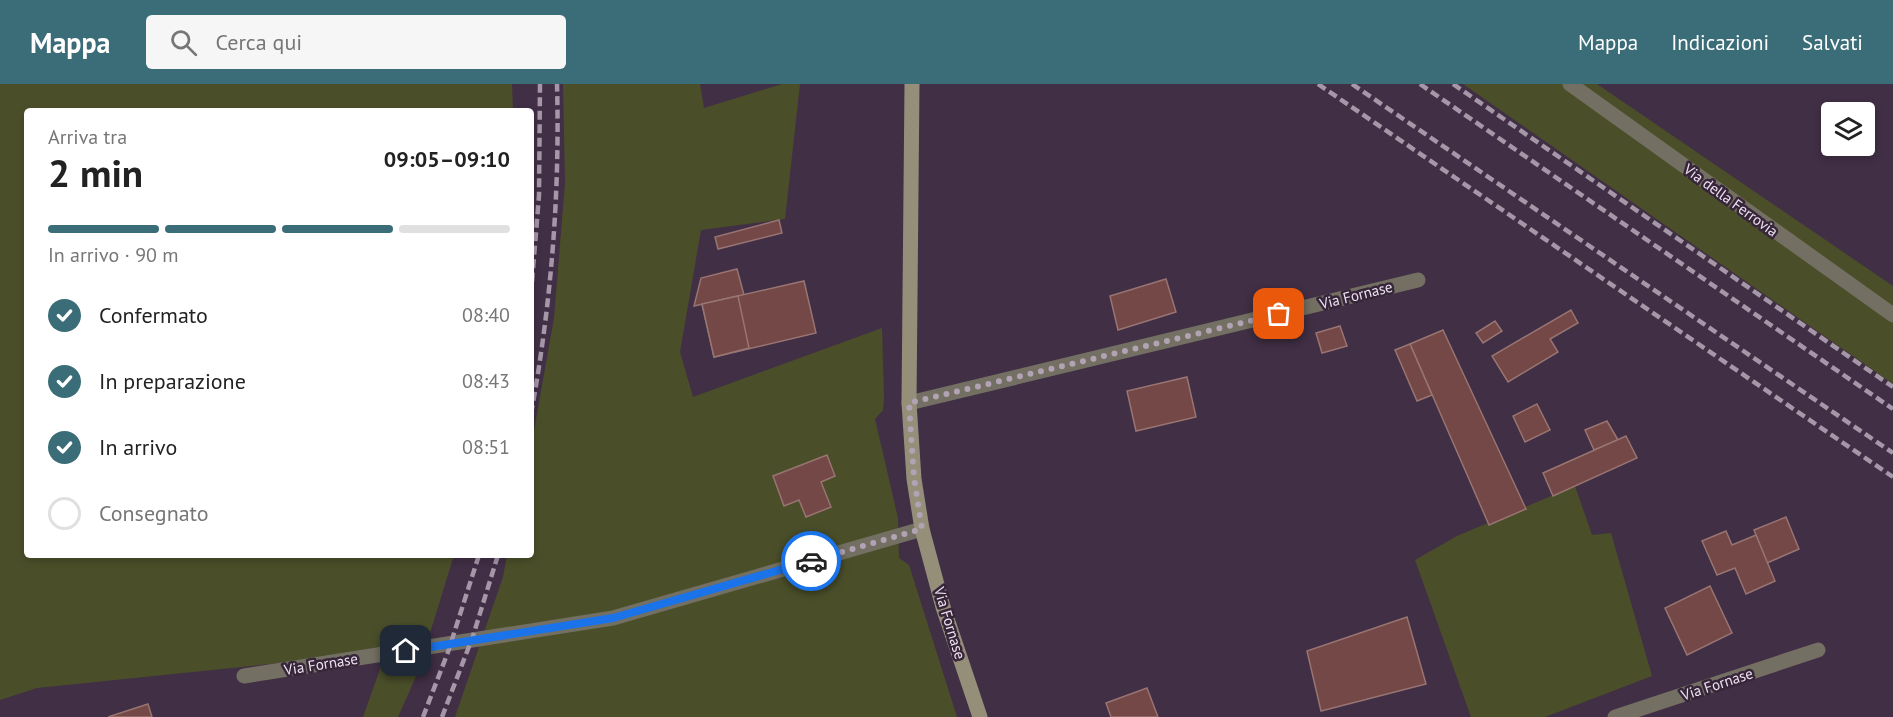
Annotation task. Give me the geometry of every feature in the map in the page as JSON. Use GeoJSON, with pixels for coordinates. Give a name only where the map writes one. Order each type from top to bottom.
{"type":"FeatureCollection","features":[{"type":"Feature","properties":{"kind":"street","name":"Via Fornase"},"geometry":{"type":"LineString","coordinates":[[912,84],[909,403],[914,478],[922,529],[943,607],[980,717]]}},
{"type":"Feature","properties":{"kind":"street","name":"Via della Ferrovia"},"geometry":{"type":"LineString","coordinates":[[1570,84],[1893,315]]}},
{"type":"Feature","properties":{"kind":"street","name":"Via Fornase"},"geometry":{"type":"LineString","coordinates":[[909,403],[1418,280]]}},
{"type":"Feature","properties":{"kind":"street","name":"Via Fornase"},"geometry":{"type":"LineString","coordinates":[[244,676],[613,618],[922,529]]}},
{"type":"Feature","properties":{"kind":"street","name":"Via Fornase"},"geometry":{"type":"LineString","coordinates":[[1615,717],[1818,650]]}},
{"type":"Feature","properties":{"kind":"green space"},"geometry":{"type":"Polygon","coordinates":[[[0,84],[512,84],[513,108],[24,108],[24,558],[453,558],[418,672],[398,717],[363,717],[386,652],[37,688],[0,700],[0,84]]]}},
{"type":"Feature","properties":{"kind":"green space"},"geometry":{"type":"Polygon","coordinates":[[[563,84],[700,84],[704,108],[782,84],[800,84],[785,219],[701,230],[680,352],[693,397],[882,328],[884,399],[883,410],[875,419],[898,518],[899,558],[909,565],[957,717],[455,717],[503,577],[506,558],[534,558],[534,430],[554,318],[565,183],[563,84]]]}},
{"type":"Feature","properties":{"kind":"green space"},"geometry":{"type":"Polygon","coordinates":[[[1463,84],[1597,84],[1893,286],[1893,384],[1463,84]]]}},
{"type":"Feature","properties":{"kind":"green space"},"geometry":{"type":"Polygon","coordinates":[[[1575,486],[1592,535],[1611,533],[1652,676],[1545,717],[1471,717],[1415,560],[1457,536],[1575,486]]]}},
{"type":"Feature","properties":{"kind":"building"},"geometry":{"type":"Polygon","coordinates":[[[779,220],[782,233],[718,249],[715,237],[779,220]]]}},
{"type":"Feature","properties":{"kind":"building"},"geometry":{"type":"Polygon","coordinates":[[[737,269],[744,295],[694,306],[701,278],[737,269]]]}},
{"type":"Feature","properties":{"kind":"building"},"geometry":{"type":"Polygon","coordinates":[[[1166,279],[1176,312],[1118,330],[1110,296],[1166,279]]]}},
{"type":"Feature","properties":{"kind":"building"},"geometry":{"type":"Polygon","coordinates":[[[804,281],[816,333],[714,357],[702,304],[804,281]]]}},
{"type":"Feature","properties":{"kind":"building"},"geometry":{"type":"Polygon","coordinates":[[[738,296],[749,348],[714,357],[702,304],[738,296]]]}},
{"type":"Feature","properties":{"kind":"building"},"geometry":{"type":"Polygon","coordinates":[[[1571,310],[1578,323],[1550,339],[1558,352],[1508,382],[1492,356],[1571,310]]]}},
{"type":"Feature","properties":{"kind":"building"},"geometry":{"type":"Polygon","coordinates":[[[1495,321],[1502,331],[1483,343],[1476,333],[1495,321]]]}},
{"type":"Feature","properties":{"kind":"building"},"geometry":{"type":"Polygon","coordinates":[[[1340,326],[1347,346],[1322,353],[1316,333],[1340,326]]]}},
{"type":"Feature","properties":{"kind":"building"},"geometry":{"type":"Polygon","coordinates":[[[1443,330],[1526,509],[1489,525],[1410,344],[1443,330]]]}},
{"type":"Feature","properties":{"kind":"building"},"geometry":{"type":"Polygon","coordinates":[[[1410,344],[1432,395],[1417,401],[1395,350],[1410,344]]]}},
{"type":"Feature","properties":{"kind":"building"},"geometry":{"type":"Polygon","coordinates":[[[1187,377],[1196,417],[1136,431],[1127,391],[1187,377]]]}},
{"type":"Feature","properties":{"kind":"building"},"geometry":{"type":"Polygon","coordinates":[[[1537,404],[1550,430],[1525,442],[1513,416],[1537,404]]]}},
{"type":"Feature","properties":{"kind":"building"},"geometry":{"type":"Polygon","coordinates":[[[1607,421],[1618,440],[1594,450],[1585,430],[1607,421]]]}},
{"type":"Feature","properties":{"kind":"building"},"geometry":{"type":"Polygon","coordinates":[[[1626,436],[1637,458],[1553,496],[1543,473],[1626,436]]]}},
{"type":"Feature","properties":{"kind":"building"},"geometry":{"type":"Polygon","coordinates":[[[827,455],[835,476],[821,482],[831,507],[806,517],[799,500],[784,506],[773,476],[827,455]]]}},
{"type":"Feature","properties":{"kind":"building"},"geometry":{"type":"Polygon","coordinates":[[[1786,517],[1799,549],[1767,563],[1754,530],[1786,517]]]}},
{"type":"Feature","properties":{"kind":"building"},"geometry":{"type":"Polygon","coordinates":[[[1726,531],[1732,545],[1756,535],[1775,581],[1746,594],[1735,568],[1717,575],[1702,541],[1726,531]]]}},
{"type":"Feature","properties":{"kind":"building"},"geometry":{"type":"Polygon","coordinates":[[[1710,586],[1732,633],[1687,655],[1665,608],[1710,586]]]}},
{"type":"Feature","properties":{"kind":"building"},"geometry":{"type":"Polygon","coordinates":[[[1407,617],[1426,684],[1321,711],[1307,651],[1407,617]]]}},
{"type":"Feature","properties":{"kind":"building"},"geometry":{"type":"Polygon","coordinates":[[[1147,688],[1158,717],[1111,717],[1106,703],[1147,688]]]}},
{"type":"Feature","properties":{"kind":"building"},"geometry":{"type":"Polygon","coordinates":[[[148,704],[152,717],[108,717],[148,704]]]}},
{"type":"Feature","properties":{"kind":"railway"},"geometry":{"type":"LineString","coordinates":[[534,258],[539,195],[540,84]]}},
{"type":"Feature","properties":{"kind":"railway"},"geometry":{"type":"LineString","coordinates":[[534,396],[553,250],[558,126],[557,84]]}},
{"type":"Feature","properties":{"kind":"railway"},"geometry":{"type":"LineString","coordinates":[[1318,84],[1893,477]]}},
{"type":"Feature","properties":{"kind":"railway"},"geometry":{"type":"LineString","coordinates":[[1352,84],[1893,453]]}},
{"type":"Feature","properties":{"kind":"railway"},"geometry":{"type":"LineString","coordinates":[[1420,84],[1893,409]]}},
{"type":"Feature","properties":{"kind":"railway"},"geometry":{"type":"LineString","coordinates":[[1453,84],[1893,387]]}},
{"type":"Feature","properties":{"kind":"railway"},"geometry":{"type":"LineString","coordinates":[[423,717],[448,652],[478,558]]}},
{"type":"Feature","properties":{"kind":"railway"},"geometry":{"type":"LineString","coordinates":[[442,717],[473,636],[497,558]]}},
{"type":"Feature","properties":{"kind":"way so far"},"geometry":{"type":"LineString","coordinates":[[811,561],[922,529],[914,478],[909,403],[1279,314]]}},
{"type":"Feature","properties":{"kind":"route"},"geometry":{"type":"LineString","coordinates":[[406,651],[613,618],[811,561]]}}]}
